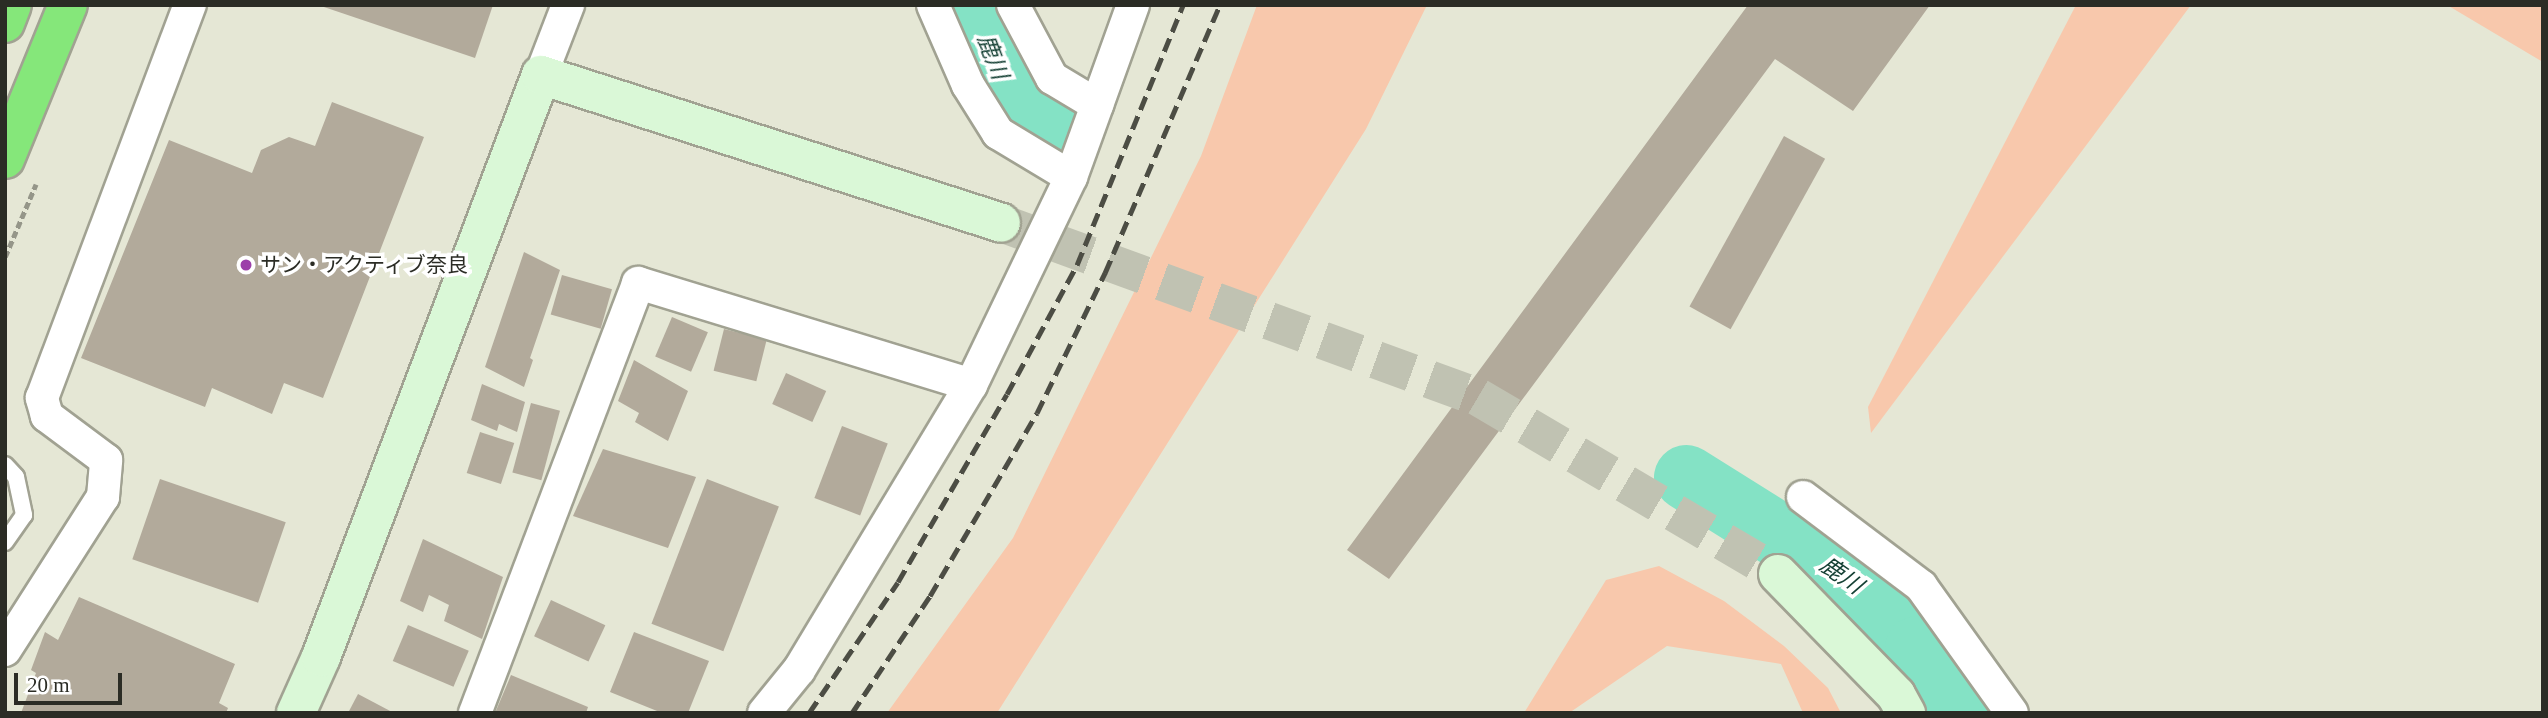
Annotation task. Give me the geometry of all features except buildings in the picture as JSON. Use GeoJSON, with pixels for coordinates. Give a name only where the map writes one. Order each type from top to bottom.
{"type":"FeatureCollection","features":[{"type":"Feature","properties":{"kind":"highway"},"geometry":{"type":"LineString","coordinates":[[5,23],[12,5]]}},
{"type":"Feature","properties":{"kind":"highway"},"geometry":{"type":"LineString","coordinates":[[5,159],[68,5]]}},
{"type":"Feature","properties":{"kind":"street"},"geometry":{"type":"LineString","coordinates":[[5,650],[103,497],[106,460],[47,416],[42,398],[190,5]]}},
{"type":"Feature","properties":{"kind":"street"},"geometry":{"type":"LineString","coordinates":[[296,713],[321,657],[568,5]]}},
{"type":"Feature","properties":{"kind":"street"},"geometry":{"type":"LineString","coordinates":[[933,5],[968,85],[998,133],[1071,177]]}},
{"type":"Feature","properties":{"kind":"street"},"geometry":{"type":"LineString","coordinates":[[1013,5],[1052,78],[1097,105]]}},
{"type":"Feature","properties":{"kind":"street"},"geometry":{"type":"LineString","coordinates":[[764,713],[799,670],[971,384],[1071,177],[1133,5]]}},
{"type":"Feature","properties":{"kind":"street"},"geometry":{"type":"LineString","coordinates":[[541,75],[1000,223]]}},
{"type":"Feature","properties":{"kind":"street"},"geometry":{"type":"LineString","coordinates":[[475,713],[638,283],[971,384]]}},
{"type":"Feature","properties":{"kind":"street"},"geometry":{"type":"LineString","coordinates":[[1803,497],[1921,586],[2012,713]]}},
{"type":"Feature","properties":{"kind":"street"},"geometry":{"type":"LineString","coordinates":[[1778,574],[1896,695],[1906,713]]}},
{"type":"Feature","properties":{"kind":"lane"},"geometry":{"type":"LineString","coordinates":[[5,465],[16,477],[24,514],[5,542]]}},
{"type":"Feature","properties":{"kind":"shaded area"},"geometry":{"type":"Polygon","coordinates":[[[1257,5],[1427,5],[1366,129],[997,713],[887,713],[1013,538],[1201,156],[1257,5]]]}},
{"type":"Feature","properties":{"kind":"shaded area"},"geometry":{"type":"Polygon","coordinates":[[[2076,5],[2191,5],[1871,433],[1868,407],[2076,5]]]}},
{"type":"Feature","properties":{"kind":"shaded area"},"geometry":{"type":"Polygon","coordinates":[[[2447,5],[2543,5],[2543,62],[2447,5]]]}},
{"type":"Feature","properties":{"kind":"shaded area"},"geometry":{"type":"Polygon","coordinates":[[[1659,566],[1724,601],[1784,646],[1828,688],[1841,713],[1803,713],[1781,664],[1667,646],[1569,713],[1524,713],[1606,580],[1659,566]]]}},
{"type":"Feature","properties":{"kind":"waterway","name":"鹿川"},"geometry":{"type":"LineString","coordinates":[[973,5],[1006,95],[1052,130]]}},
{"type":"Feature","properties":{"kind":"waterway","name":"鹿川"},"geometry":{"type":"LineString","coordinates":[[1686,477],[1858,585],[1917,648],[1961,713]]}},
{"type":"Feature","properties":{"kind":"tunnel"},"geometry":{"type":"LineString","coordinates":[[1001,223],[1478,397],[1778,574]]}},
{"type":"Feature","properties":{"kind":"railway"},"geometry":{"type":"LineString","coordinates":[[809,713],[898,582],[1007,394],[1077,265],[1183,5]]}},
{"type":"Feature","properties":{"kind":"railway"},"geometry":{"type":"LineString","coordinates":[[852,713],[930,596],[1037,413],[1105,273],[1220,5]]}},
{"type":"Feature","properties":{"kind":"place","name":"サン・アクティブ奈良"},"geometry":{"type":"Point","coordinates":[246,265]}}]}
